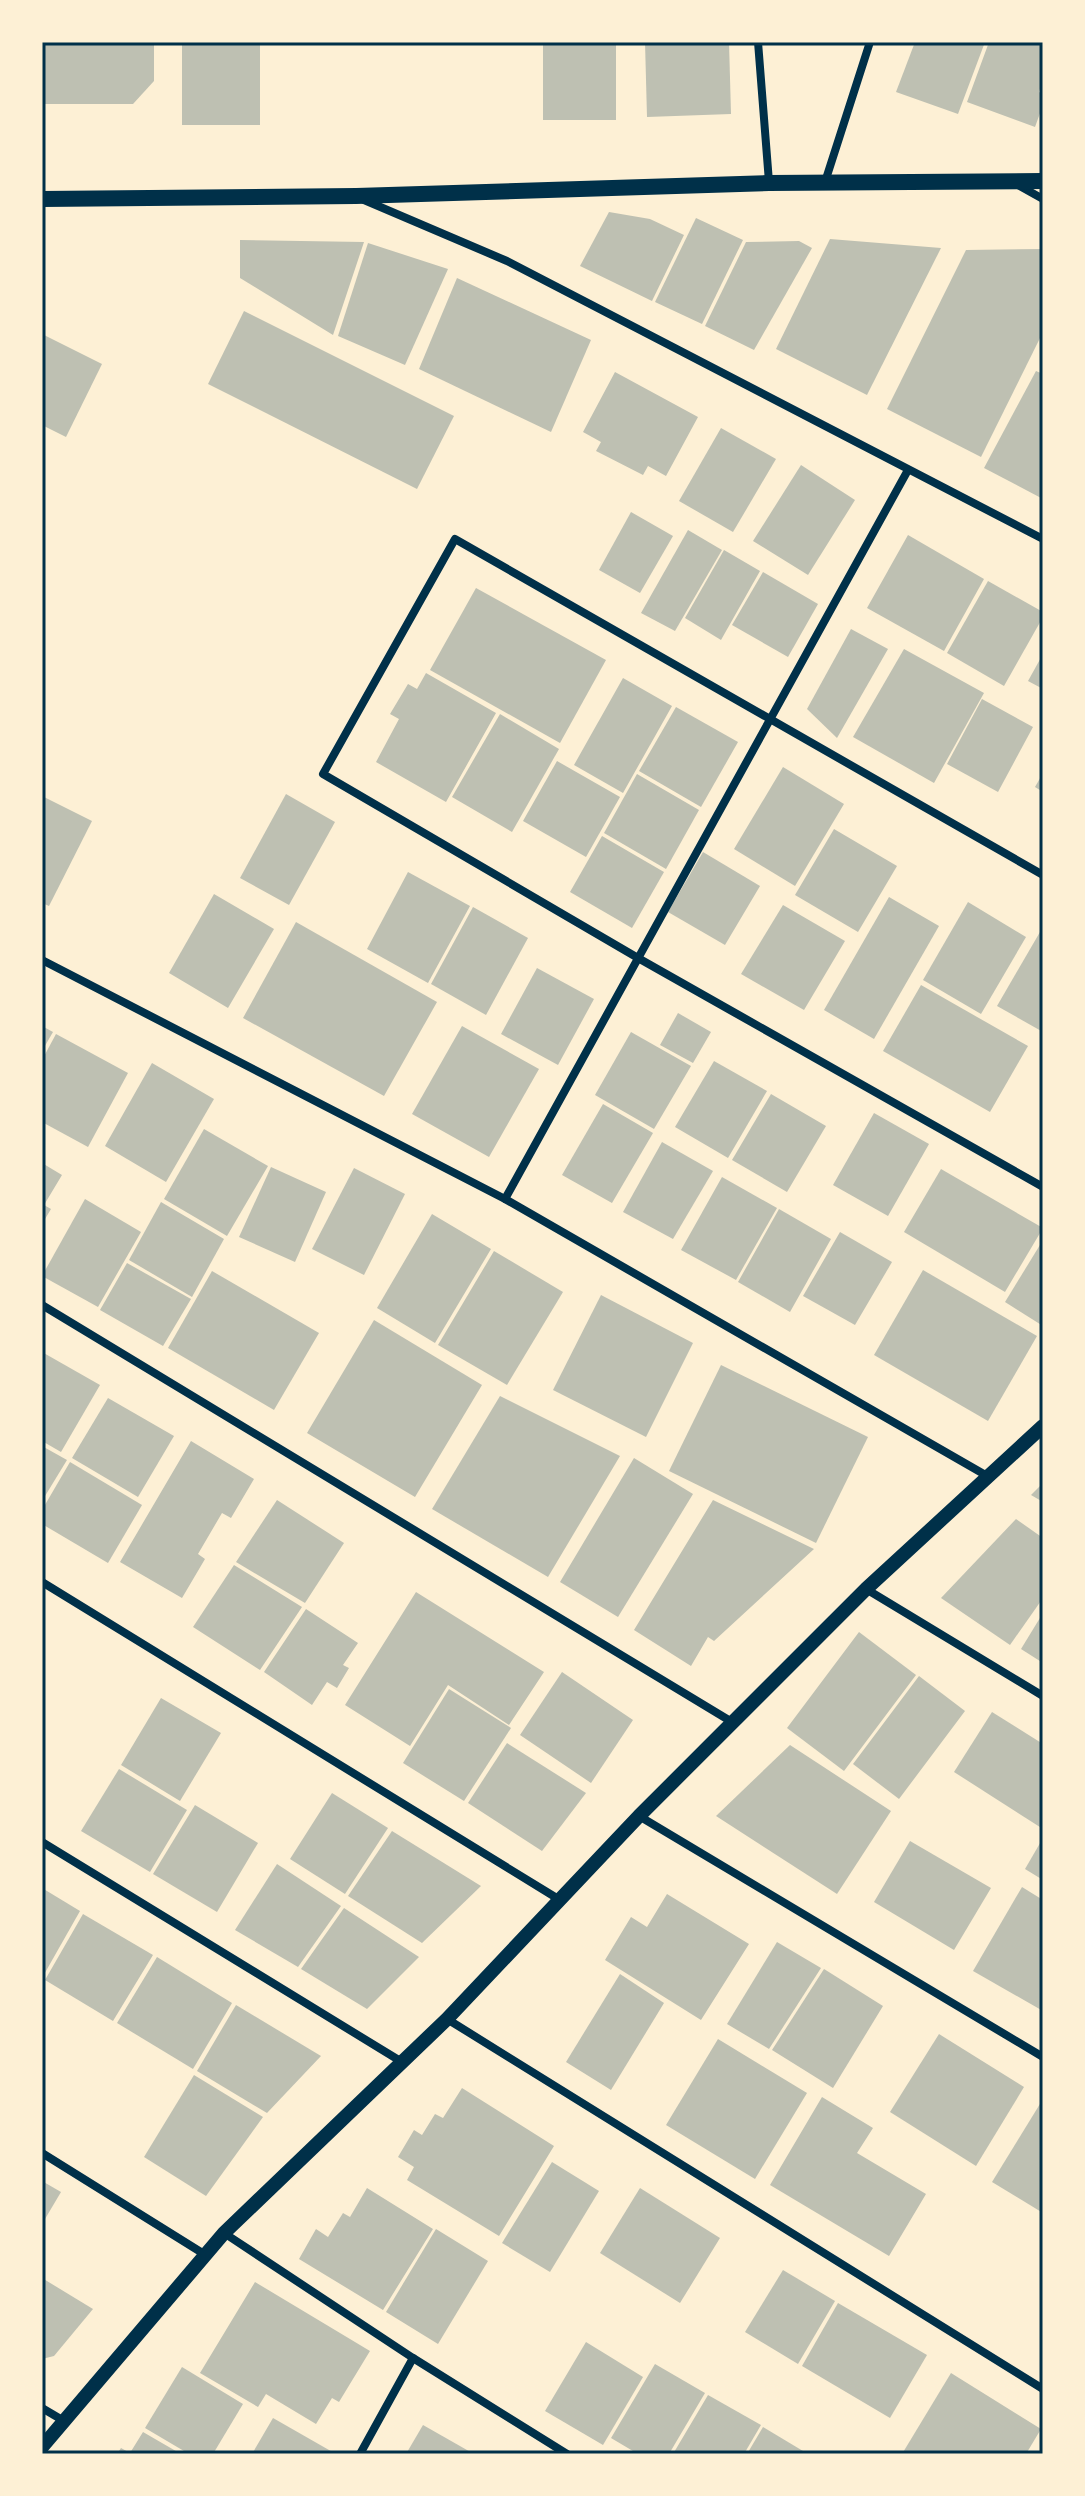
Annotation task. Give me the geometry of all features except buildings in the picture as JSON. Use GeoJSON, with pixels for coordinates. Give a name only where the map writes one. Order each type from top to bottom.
{"type":"FeatureCollection","features":[{"type":"Feature","properties":{"kind":"main road"},"geometry":{"type":"LineString","coordinates":[[42,199],[356,196],[824,182],[1043,181]]}},
{"type":"Feature","properties":{"kind":"street"},"geometry":{"type":"LineString","coordinates":[[758,42],[769,183]]}},
{"type":"Feature","properties":{"kind":"street"},"geometry":{"type":"LineString","coordinates":[[824,182],[870,42]]}},
{"type":"Feature","properties":{"kind":"street"},"geometry":{"type":"LineString","coordinates":[[1011,182],[1043,199]]}},
{"type":"Feature","properties":{"kind":"street"},"geometry":{"type":"LineString","coordinates":[[356,196],[507,261],[1043,539]]}},
{"type":"Feature","properties":{"kind":"street"},"geometry":{"type":"LineString","coordinates":[[505,1199],[908,470]]}},
{"type":"Feature","properties":{"kind":"street"},"geometry":{"type":"LineString","coordinates":[[1043,875],[455,539],[323,774],[638,958],[1043,1187]]}},
{"type":"Feature","properties":{"kind":"street"},"geometry":{"type":"LineString","coordinates":[[42,960],[505,1199],[989,1477]]}},
{"type":"Feature","properties":{"kind":"street"},"geometry":{"type":"LineString","coordinates":[[42,1305],[732,1722]]}},
{"type":"Feature","properties":{"kind":"street"},"geometry":{"type":"LineString","coordinates":[[42,2447],[224,2233],[447,2019],[639,1816],[866,1589],[1043,1426]]}},
{"type":"Feature","properties":{"kind":"street"},"geometry":{"type":"LineString","coordinates":[[42,1582],[560,1900]]}},
{"type":"Feature","properties":{"kind":"street"},"geometry":{"type":"LineString","coordinates":[[866,1589],[1043,1696]]}},
{"type":"Feature","properties":{"kind":"street"},"geometry":{"type":"LineString","coordinates":[[639,1816],[1043,2057]]}},
{"type":"Feature","properties":{"kind":"street"},"geometry":{"type":"LineString","coordinates":[[42,1842],[402,2062]]}},
{"type":"Feature","properties":{"kind":"street"},"geometry":{"type":"LineString","coordinates":[[447,2019],[1043,2389]]}},
{"type":"Feature","properties":{"kind":"street"},"geometry":{"type":"LineString","coordinates":[[42,2153],[204,2254]]}},
{"type":"Feature","properties":{"kind":"street"},"geometry":{"type":"LineString","coordinates":[[224,2233],[413,2358],[567,2454]]}},
{"type":"Feature","properties":{"kind":"street"},"geometry":{"type":"LineString","coordinates":[[360,2454],[413,2358]]}},
{"type":"Feature","properties":{"kind":"street"},"geometry":{"type":"LineString","coordinates":[[42,2408],[64,2421]]}}]}
